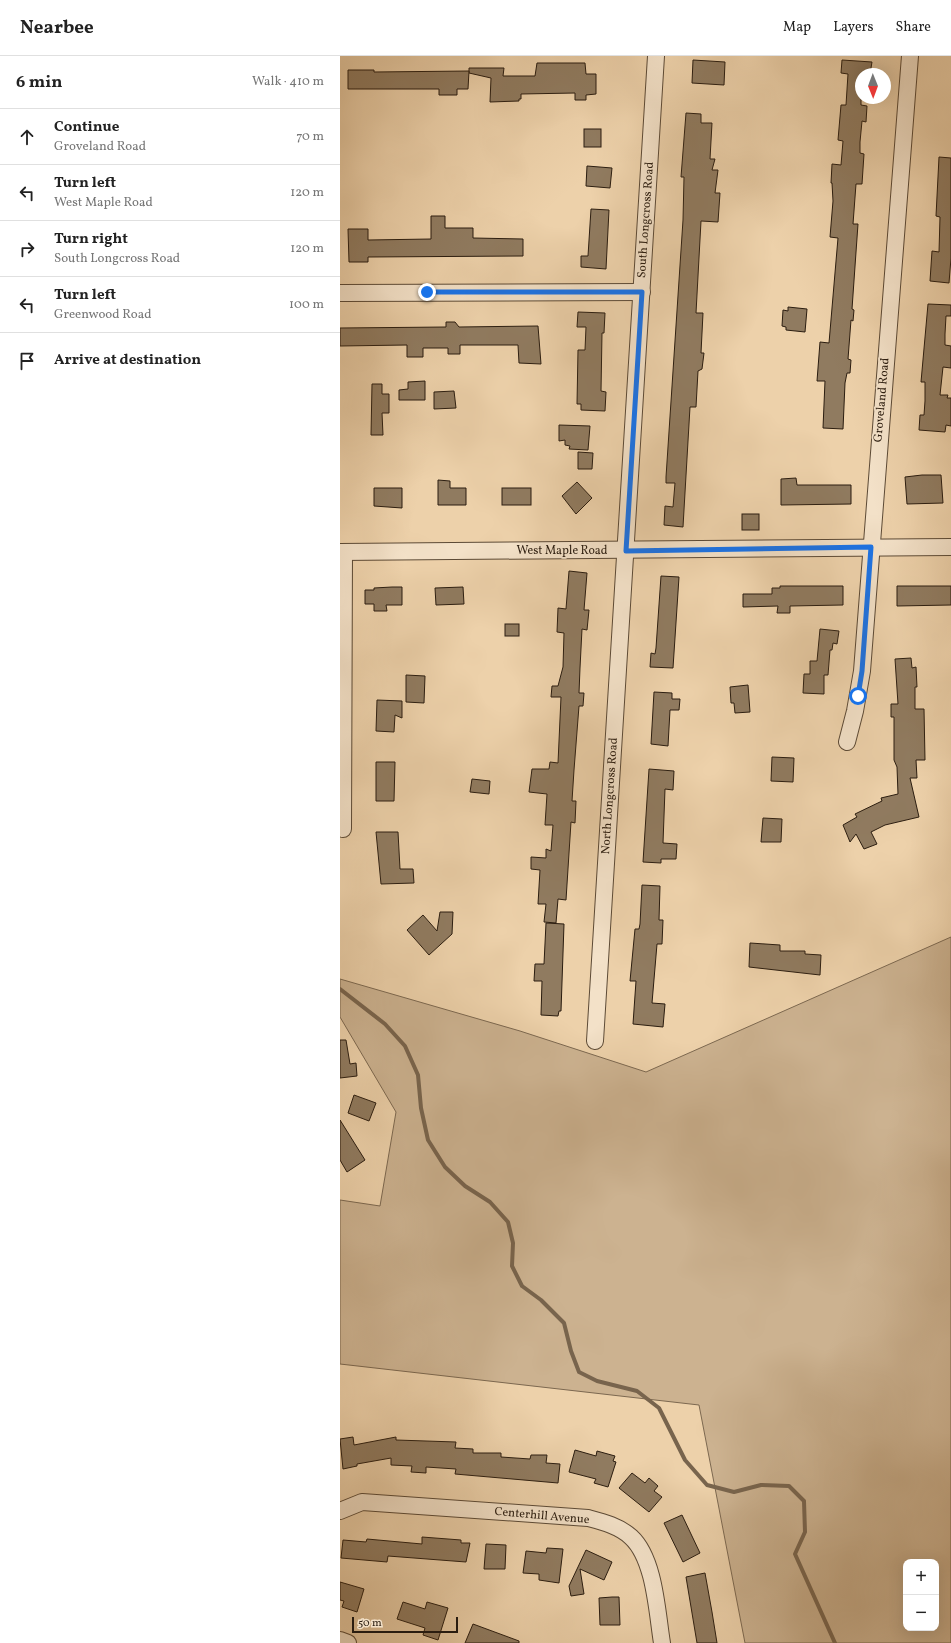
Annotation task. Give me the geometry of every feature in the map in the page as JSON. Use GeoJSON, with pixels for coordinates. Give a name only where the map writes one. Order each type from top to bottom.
{"type":"FeatureCollection","features":[{"type":"Feature","properties":{"kind":"street","name":"South Longcross Road"},"geometry":{"type":"LineString","coordinates":[[626,551],[656,56]]}},
{"type":"Feature","properties":{"kind":"street","name":"Groveland Road"},"geometry":{"type":"LineString","coordinates":[[847,742],[855,710],[862,671],[910,56]]}},
{"type":"Feature","properties":{"kind":"street"},"geometry":{"type":"LineString","coordinates":[[340,293],[642,292]]}},
{"type":"Feature","properties":{"kind":"street","name":"West Maple Road"},"geometry":{"type":"LineString","coordinates":[[342,552],[626,551],[951,547]]}},
{"type":"Feature","properties":{"kind":"street","name":"North Longcross Road"},"geometry":{"type":"LineString","coordinates":[[595,1041],[626,551]]}},
{"type":"Feature","properties":{"kind":"street"},"geometry":{"type":"LineString","coordinates":[[342,552],[343,829]]}},
{"type":"Feature","properties":{"kind":"street","name":"Centerhill Avenue"},"geometry":{"type":"LineString","coordinates":[[340,1511],[362,1502],[588,1518],[611,1525],[631,1537],[644,1556],[651,1579],[662,1643]]}},
{"type":"Feature","properties":{"kind":"street"},"geometry":{"type":"LineString","coordinates":[[340,1640],[348,1643]]}},
{"type":"Feature","properties":{"kind":"shaded area"},"geometry":{"type":"Polygon","coordinates":[[[951,937],[951,1643],[745,1643],[699,1405],[340,1364],[340,1200],[380,1206],[396,1112],[340,1017],[340,979],[520,1031],[646,1072],[951,937]]]}},
{"type":"Feature","properties":{"kind":"building"},"geometry":{"type":"Polygon","coordinates":[[[693,60],[725,62],[724,85],[692,83],[693,60]]]}},
{"type":"Feature","properties":{"kind":"building"},"geometry":{"type":"Polygon","coordinates":[[[842,60],[872,62],[871,68],[855,68],[855,104],[867,106],[866,122],[862,121],[860,142],[860,153],[864,154],[862,184],[856,184],[853,224],[858,224],[852,309],[854,310],[853,321],[851,320],[848,359],[851,360],[850,373],[847,373],[845,383],[843,429],[823,428],[825,381],[817,381],[820,342],[829,343],[838,238],[830,237],[833,201],[831,183],[832,164],[841,165],[843,141],[838,140],[841,105],[846,105],[848,74],[841,73],[842,60]]]}},
{"type":"Feature","properties":{"kind":"building"},"geometry":{"type":"Polygon","coordinates":[[[537,63],[585,63],[586,74],[596,74],[596,94],[586,95],[586,100],[575,100],[575,93],[521,94],[521,99],[519,99],[519,101],[490,102],[491,78],[469,73],[469,68],[504,68],[503,76],[535,76],[537,63]]]}},
{"type":"Feature","properties":{"kind":"building"},"geometry":{"type":"Polygon","coordinates":[[[348,70],[374,70],[374,72],[469,71],[468,89],[457,89],[457,95],[439,95],[439,89],[348,89],[348,70]]]}},
{"type":"Feature","properties":{"kind":"building"},"geometry":{"type":"Polygon","coordinates":[[[686,113],[701,114],[701,123],[712,123],[710,159],[715,159],[712,170],[718,170],[715,193],[720,193],[718,222],[701,221],[696,313],[703,313],[701,353],[704,353],[702,369],[698,371],[696,407],[690,407],[683,527],[664,525],[665,506],[673,507],[675,483],[666,483],[666,477],[683,220],[684,177],[681,177],[686,113]]]}},
{"type":"Feature","properties":{"kind":"building"},"geometry":{"type":"Polygon","coordinates":[[[584,129],[601,129],[601,147],[584,147],[584,129]]]}},
{"type":"Feature","properties":{"kind":"building"},"geometry":{"type":"Polygon","coordinates":[[[939,157],[951,158],[951,258],[949,283],[930,281],[932,251],[939,252],[940,217],[936,216],[939,157]]]}},
{"type":"Feature","properties":{"kind":"building"},"geometry":{"type":"Polygon","coordinates":[[[587,166],[612,168],[610,188],[586,186],[587,166]]]}},
{"type":"Feature","properties":{"kind":"building"},"geometry":{"type":"Polygon","coordinates":[[[591,209],[609,210],[606,269],[581,267],[581,256],[588,256],[591,209]]]}},
{"type":"Feature","properties":{"kind":"building"},"geometry":{"type":"Polygon","coordinates":[[[431,216],[445,216],[445,228],[473,228],[473,238],[523,239],[523,256],[368,257],[368,262],[349,262],[348,229],[368,229],[368,240],[431,239],[431,216]]]}},
{"type":"Feature","properties":{"kind":"building"},"geometry":{"type":"Polygon","coordinates":[[[928,304],[951,305],[951,316],[946,316],[945,345],[951,346],[951,368],[943,367],[940,395],[948,395],[947,398],[951,398],[951,426],[946,425],[945,432],[919,430],[920,415],[924,415],[925,401],[925,382],[921,382],[928,304]]]}},
{"type":"Feature","properties":{"kind":"building"},"geometry":{"type":"Polygon","coordinates":[[[788,307],[807,309],[805,332],[786,330],[786,327],[782,326],[783,310],[788,311],[788,307]]]}},
{"type":"Feature","properties":{"kind":"building"},"geometry":{"type":"Polygon","coordinates":[[[578,312],[605,313],[604,333],[602,333],[601,391],[606,392],[605,411],[581,410],[581,404],[577,404],[578,350],[585,350],[586,327],[577,327],[578,312]]]}},
{"type":"Feature","properties":{"kind":"building"},"geometry":{"type":"Polygon","coordinates":[[[446,322],[455,322],[459,327],[538,326],[541,364],[519,363],[518,345],[460,345],[460,354],[448,354],[448,348],[423,348],[423,357],[407,357],[407,345],[340,346],[340,328],[446,327],[446,322]]]}},
{"type":"Feature","properties":{"kind":"building"},"geometry":{"type":"Polygon","coordinates":[[[425,381],[425,400],[399,400],[399,390],[408,389],[408,382],[425,381]]]}},
{"type":"Feature","properties":{"kind":"building"},"geometry":{"type":"Polygon","coordinates":[[[372,384],[382,384],[382,394],[389,394],[389,413],[382,413],[383,435],[371,435],[372,384]]]}},
{"type":"Feature","properties":{"kind":"building"},"geometry":{"type":"Polygon","coordinates":[[[454,391],[456,408],[434,409],[434,392],[454,391]]]}},
{"type":"Feature","properties":{"kind":"building"},"geometry":{"type":"Polygon","coordinates":[[[559,425],[590,426],[588,450],[569,449],[570,446],[565,445],[565,440],[559,441],[559,425]]]}},
{"type":"Feature","properties":{"kind":"building"},"geometry":{"type":"Polygon","coordinates":[[[578,452],[593,453],[592,469],[578,469],[578,452]]]}},
{"type":"Feature","properties":{"kind":"building"},"geometry":{"type":"Polygon","coordinates":[[[941,475],[943,503],[907,504],[905,477],[941,475]]]}},
{"type":"Feature","properties":{"kind":"building"},"geometry":{"type":"Polygon","coordinates":[[[796,478],[797,485],[851,485],[851,504],[781,505],[781,479],[796,478]]]}},
{"type":"Feature","properties":{"kind":"building"},"geometry":{"type":"Polygon","coordinates":[[[438,480],[450,481],[450,488],[466,488],[466,505],[438,505],[438,480]]]}},
{"type":"Feature","properties":{"kind":"building"},"geometry":{"type":"Polygon","coordinates":[[[577,482],[592,498],[576,514],[562,496],[577,482]]]}},
{"type":"Feature","properties":{"kind":"building"},"geometry":{"type":"Polygon","coordinates":[[[374,488],[402,488],[402,508],[374,506],[374,488]]]}},
{"type":"Feature","properties":{"kind":"building"},"geometry":{"type":"Polygon","coordinates":[[[502,488],[531,488],[531,505],[502,505],[502,488]]]}},
{"type":"Feature","properties":{"kind":"building"},"geometry":{"type":"Polygon","coordinates":[[[742,514],[759,514],[759,530],[742,530],[742,514]]]}},
{"type":"Feature","properties":{"kind":"building"},"geometry":{"type":"Polygon","coordinates":[[[569,571],[587,573],[584,610],[589,610],[587,630],[582,629],[579,693],[584,693],[583,706],[579,706],[574,770],[572,801],[576,801],[575,823],[571,822],[566,900],[558,899],[556,923],[544,922],[546,904],[538,904],[540,870],[531,869],[531,857],[546,858],[546,849],[551,851],[553,825],[545,825],[547,794],[529,792],[532,769],[549,769],[550,762],[558,763],[561,697],[551,697],[552,686],[558,686],[563,667],[564,633],[557,632],[558,608],[566,609],[569,571]]]}},
{"type":"Feature","properties":{"kind":"building"},"geometry":{"type":"Polygon","coordinates":[[[661,576],[679,577],[673,668],[650,667],[651,653],[655,654],[656,648],[661,576]]]}},
{"type":"Feature","properties":{"kind":"building"},"geometry":{"type":"Polygon","coordinates":[[[780,586],[843,586],[843,605],[790,606],[790,613],[777,613],[778,606],[743,607],[743,594],[772,594],[772,588],[780,588],[780,586]]]}},
{"type":"Feature","properties":{"kind":"building"},"geometry":{"type":"Polygon","coordinates":[[[897,586],[951,586],[951,605],[897,606],[897,586]]]}},
{"type":"Feature","properties":{"kind":"building"},"geometry":{"type":"Polygon","coordinates":[[[402,587],[402,605],[386,605],[387,611],[374,611],[374,604],[365,604],[365,590],[402,587]]]}},
{"type":"Feature","properties":{"kind":"building"},"geometry":{"type":"Polygon","coordinates":[[[463,587],[464,604],[436,605],[435,588],[463,587]]]}},
{"type":"Feature","properties":{"kind":"building"},"geometry":{"type":"Polygon","coordinates":[[[505,624],[519,624],[519,636],[505,636],[505,624]]]}},
{"type":"Feature","properties":{"kind":"building"},"geometry":{"type":"Polygon","coordinates":[[[820,629],[839,631],[837,644],[833,643],[832,650],[830,650],[828,675],[824,675],[824,694],[803,693],[804,674],[810,674],[810,661],[817,661],[820,629]]]}},
{"type":"Feature","properties":{"kind":"building"},"geometry":{"type":"Polygon","coordinates":[[[911,658],[912,668],[916,667],[917,687],[915,687],[915,709],[924,709],[925,760],[916,760],[917,778],[910,778],[919,817],[885,825],[871,832],[877,844],[864,849],[856,834],[850,842],[843,825],[857,817],[855,814],[882,801],[881,798],[898,794],[897,767],[894,760],[894,717],[891,717],[891,704],[898,704],[895,659],[911,658]]]}},
{"type":"Feature","properties":{"kind":"building"},"geometry":{"type":"Polygon","coordinates":[[[406,675],[425,676],[424,703],[406,702],[406,675]]]}},
{"type":"Feature","properties":{"kind":"building"},"geometry":{"type":"Polygon","coordinates":[[[748,685],[750,712],[735,713],[734,703],[731,703],[730,687],[748,685]]]}},
{"type":"Feature","properties":{"kind":"building"},"geometry":{"type":"Polygon","coordinates":[[[654,692],[672,693],[672,699],[680,699],[679,710],[670,710],[668,746],[651,744],[654,692]]]}},
{"type":"Feature","properties":{"kind":"building"},"geometry":{"type":"Polygon","coordinates":[[[377,700],[402,701],[402,718],[395,715],[394,732],[376,731],[377,700]]]}},
{"type":"Feature","properties":{"kind":"building"},"geometry":{"type":"Polygon","coordinates":[[[772,757],[794,758],[793,782],[771,781],[772,757]]]}},
{"type":"Feature","properties":{"kind":"building"},"geometry":{"type":"Polygon","coordinates":[[[376,762],[395,762],[394,801],[376,801],[376,762]]]}},
{"type":"Feature","properties":{"kind":"building"},"geometry":{"type":"Polygon","coordinates":[[[649,769],[674,771],[673,790],[665,789],[663,843],[677,844],[676,859],[661,859],[661,863],[643,862],[649,769]]]}},
{"type":"Feature","properties":{"kind":"building"},"geometry":{"type":"Polygon","coordinates":[[[472,779],[490,781],[489,794],[470,792],[472,779]]]}},
{"type":"Feature","properties":{"kind":"building"},"geometry":{"type":"Polygon","coordinates":[[[763,818],[782,819],[781,842],[761,842],[763,818]]]}},
{"type":"Feature","properties":{"kind":"building"},"geometry":{"type":"Polygon","coordinates":[[[376,832],[398,832],[400,869],[413,869],[414,883],[381,884],[376,832]]]}},
{"type":"Feature","properties":{"kind":"building"},"geometry":{"type":"Polygon","coordinates":[[[642,885],[660,886],[659,920],[663,920],[662,944],[657,944],[652,1003],[665,1004],[663,1027],[633,1024],[636,981],[630,981],[635,929],[639,929],[640,924],[642,885]]]}},
{"type":"Feature","properties":{"kind":"building"},"geometry":{"type":"Polygon","coordinates":[[[440,912],[453,912],[452,934],[429,955],[407,930],[423,915],[437,931],[440,912]]]}},
{"type":"Feature","properties":{"kind":"building"},"geometry":{"type":"Polygon","coordinates":[[[546,923],[564,924],[561,1011],[559,1011],[558,1016],[541,1015],[542,981],[534,981],[535,964],[544,964],[546,923]]]}},
{"type":"Feature","properties":{"kind":"building"},"geometry":{"type":"Polygon","coordinates":[[[750,943],[780,945],[780,951],[805,951],[805,954],[821,955],[820,975],[749,967],[750,943]]]}},
{"type":"Feature","properties":{"kind":"building"},"geometry":{"type":"Polygon","coordinates":[[[340,1040],[346,1040],[350,1064],[356,1063],[357,1076],[340,1078],[340,1040]]]}},
{"type":"Feature","properties":{"kind":"building"},"geometry":{"type":"Polygon","coordinates":[[[354,1095],[376,1103],[369,1121],[348,1113],[354,1095]]]}},
{"type":"Feature","properties":{"kind":"building"},"geometry":{"type":"Polygon","coordinates":[[[340,1120],[365,1160],[347,1172],[340,1160],[340,1120]]]}},
{"type":"Feature","properties":{"kind":"building"},"geometry":{"type":"Polygon","coordinates":[[[353,1437],[354,1445],[396,1437],[396,1440],[456,1442],[455,1448],[473,1449],[473,1453],[501,1453],[501,1457],[530,1459],[531,1455],[547,1455],[546,1463],[560,1464],[558,1483],[455,1474],[456,1469],[426,1467],[426,1473],[411,1472],[412,1466],[391,1465],[391,1458],[357,1464],[357,1466],[343,1469],[340,1439],[353,1437]]]}},
{"type":"Feature","properties":{"kind":"building"},"geometry":{"type":"Polygon","coordinates":[[[575,1450],[596,1456],[597,1451],[615,1456],[613,1461],[616,1462],[608,1487],[594,1483],[596,1479],[569,1472],[575,1450]]]}},
{"type":"Feature","properties":{"kind":"building"},"geometry":{"type":"Polygon","coordinates":[[[632,1473],[645,1483],[649,1478],[658,1486],[654,1491],[662,1497],[649,1512],[619,1488],[632,1473]]]}},
{"type":"Feature","properties":{"kind":"building"},"geometry":{"type":"Polygon","coordinates":[[[682,1515],[700,1553],[683,1562],[664,1523],[682,1515]]]}},
{"type":"Feature","properties":{"kind":"building"},"geometry":{"type":"Polygon","coordinates":[[[422,1537],[461,1540],[461,1543],[470,1543],[466,1562],[388,1556],[387,1562],[341,1558],[343,1540],[366,1542],[367,1539],[422,1544],[422,1537]]]}},
{"type":"Feature","properties":{"kind":"building"},"geometry":{"type":"Polygon","coordinates":[[[486,1544],[506,1545],[505,1569],[484,1569],[486,1544]]]}},
{"type":"Feature","properties":{"kind":"building"},"geometry":{"type":"Polygon","coordinates":[[[547,1548],[563,1549],[559,1583],[539,1580],[539,1574],[523,1573],[526,1551],[546,1553],[547,1548]]]}},
{"type":"Feature","properties":{"kind":"building"},"geometry":{"type":"Polygon","coordinates":[[[586,1550],[612,1562],[604,1580],[580,1569],[584,1594],[571,1596],[569,1586],[586,1550]]]}},
{"type":"Feature","properties":{"kind":"building"},"geometry":{"type":"Polygon","coordinates":[[[705,1573],[717,1643],[697,1643],[686,1577],[705,1573]]]}},
{"type":"Feature","properties":{"kind":"building"},"geometry":{"type":"Polygon","coordinates":[[[340,1582],[364,1589],[357,1612],[342,1607],[344,1601],[340,1600],[340,1582]]]}},
{"type":"Feature","properties":{"kind":"building"},"geometry":{"type":"Polygon","coordinates":[[[619,1597],[620,1625],[600,1625],[599,1598],[619,1597]]]}},
{"type":"Feature","properties":{"kind":"building"},"geometry":{"type":"Polygon","coordinates":[[[403,1602],[425,1609],[427,1602],[448,1608],[438,1640],[423,1635],[425,1628],[397,1619],[403,1602]]]}},
{"type":"Feature","properties":{"kind":"building"},"geometry":{"type":"Polygon","coordinates":[[[473,1624],[519,1641],[519,1643],[465,1643],[473,1624]]]}},
{"type":"Feature","properties":{"kind":"waterway"},"geometry":{"type":"LineString","coordinates":[[340,989],[385,1024],[405,1046],[418,1075],[421,1108],[428,1140],[445,1167],[465,1186],[490,1202],[508,1222],[513,1243],[512,1266],[522,1286],[541,1300],[564,1323],[571,1351],[579,1372],[597,1381],[637,1391],[659,1408],[685,1460],[707,1485],[734,1492],[761,1485],[789,1486],[804,1501],[805,1532],[795,1554],[835,1643]]}},
{"type":"Feature","properties":{"kind":"route"},"geometry":{"type":"LineString","coordinates":[[427,292],[642,292],[626,551],[871,547],[862,671],[858,696]]}}]}
